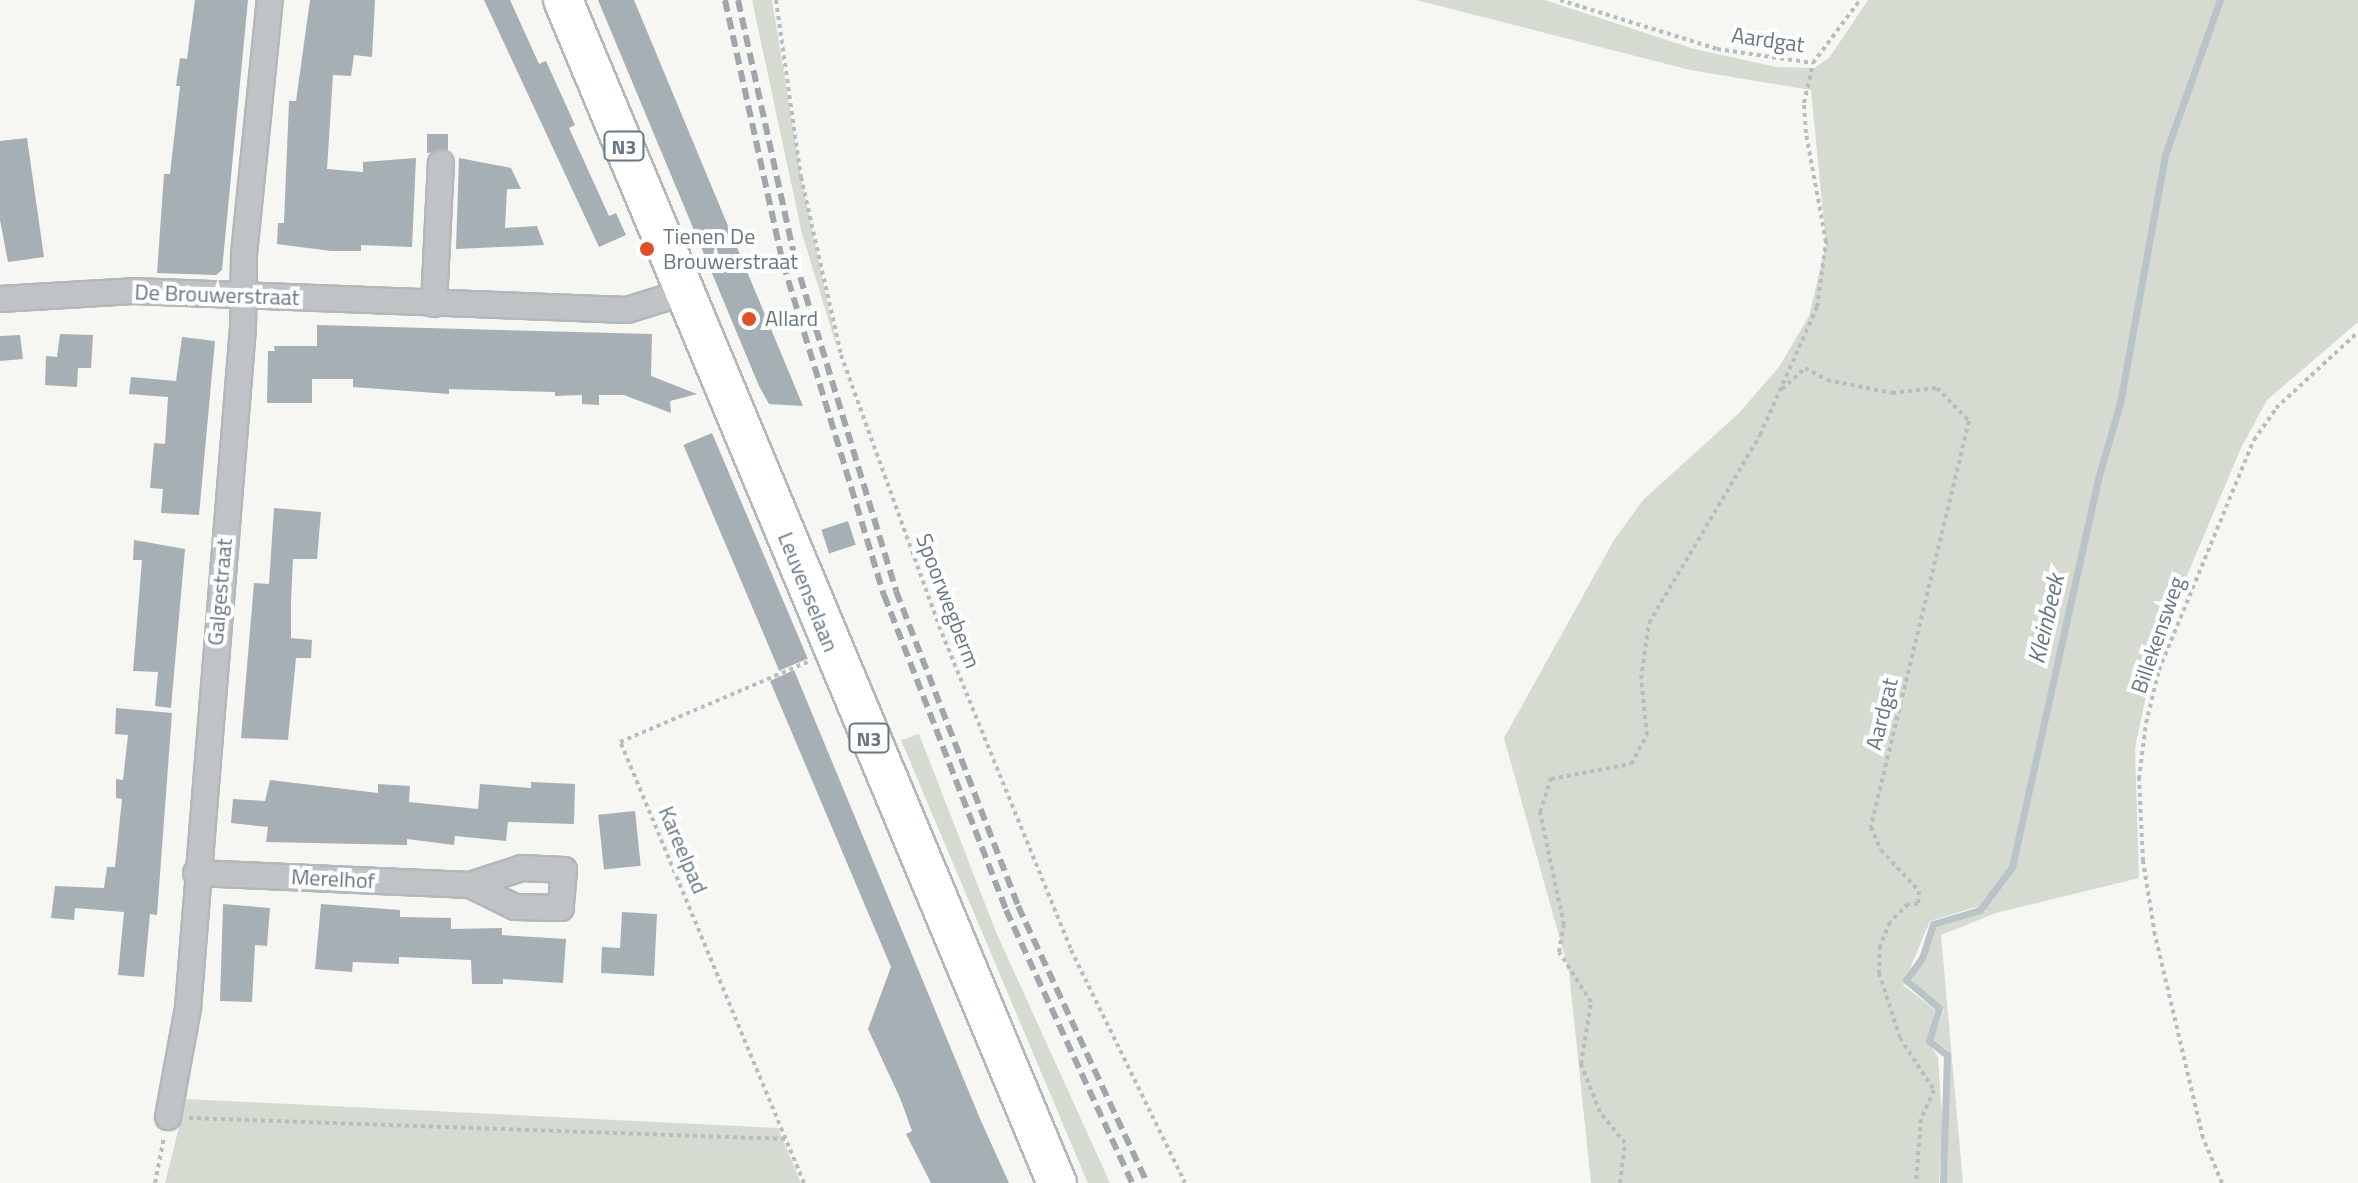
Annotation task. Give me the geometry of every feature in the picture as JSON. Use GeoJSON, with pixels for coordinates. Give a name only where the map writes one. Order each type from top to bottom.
{"type":"FeatureCollection","features":[{"type":"Feature","properties":{"kind":"main road","name":"Leuvenselaan"},"geometry":{"type":"LineString","coordinates":[[563,0],[832,651],[1057,1183]]}},
{"type":"Feature","properties":{"kind":"street","name":"Galgestraat"},"geometry":{"type":"LineString","coordinates":[[168,1117],[188,1008],[196,873],[270,0]]}},
{"type":"Feature","properties":{"kind":"street"},"geometry":{"type":"LineString","coordinates":[[434,304],[441,163]]}},
{"type":"Feature","properties":{"kind":"street","name":"De Brouwerstraat"},"geometry":{"type":"LineString","coordinates":[[0,299],[133,291],[627,310],[685,292]]}},
{"type":"Feature","properties":{"kind":"street","name":"Merelhof"},"geometry":{"type":"LineString","coordinates":[[196,873],[470,885]]}},
{"type":"Feature","properties":{"kind":"path","name":"Spoorwegberm"},"geometry":{"type":"LineString","coordinates":[[776,0],[801,177],[841,355],[939,626],[1071,950],[1185,1183]]}},
{"type":"Feature","properties":{"kind":"path","name":"Aardgat"},"geometry":{"type":"LineString","coordinates":[[1560,0],[1717,49],[1813,63]]}},
{"type":"Feature","properties":{"kind":"path","name":"Aardgat"},"geometry":{"type":"LineString","coordinates":[[1620,1183],[1625,1143],[1600,1112],[1581,1064],[1591,1002],[1559,952],[1564,925],[1540,812],[1551,779],[1631,764],[1647,735],[1641,679],[1649,623],[1697,535],[1760,435],[1817,307],[1826,242],[1806,133],[1804,103],[1813,63],[1860,0]]}},
{"type":"Feature","properties":{"kind":"path","name":"Billekensweg"},"geometry":{"type":"LineString","coordinates":[[2222,1183],[2187,1078],[2155,935],[2142,834],[2139,779],[2146,723],[2159,670],[2254,440],[2276,408],[2358,332]]}},
{"type":"Feature","properties":{"kind":"path","name":"Aardgat"},"geometry":{"type":"LineString","coordinates":[[1780,389],[1805,368],[1827,380],[1892,393],[1937,388],[1969,421],[1871,827],[1881,850],[1919,891],[1918,904],[1908,904],[1890,922],[1879,960],[1900,1038],[1934,1090],[1921,1119],[1916,1183]]}},
{"type":"Feature","properties":{"kind":"path","name":"Kareelpad"},"geometry":{"type":"LineString","coordinates":[[804,1183],[620,742],[832,651]]}},
{"type":"Feature","properties":{"kind":"path"},"geometry":{"type":"LineString","coordinates":[[155,1183],[168,1117],[786,1139]]}},
{"type":"Feature","properties":{"kind":"shaded area"},"geometry":{"type":"Polygon","coordinates":[[[752,0],[772,0],[801,177],[838,351],[802,234],[752,0]]]}},
{"type":"Feature","properties":{"kind":"shaded area"},"geometry":{"type":"Polygon","coordinates":[[[1416,0],[1545,0],[1694,49],[1777,67],[1814,68],[1829,58],[1868,0],[2358,0],[2358,322],[2267,400],[2241,448],[2183,585],[2146,696],[2135,748],[2139,878],[1996,913],[1941,935],[1963,1183],[1947,1183],[1949,1052],[1933,1039],[1944,1010],[1911,982],[1934,928],[1987,911],[1976,907],[1930,921],[1903,985],[1935,1010],[1927,1040],[1938,1057],[1943,1129],[1939,1183],[1591,1183],[1569,972],[1504,738],[1614,540],[1643,500],[1739,413],[1779,367],[1809,316],[1826,244],[1811,90],[1690,70],[1416,0]]]}},
{"type":"Feature","properties":{"kind":"shaded area"},"geometry":{"type":"Polygon","coordinates":[[[919,734],[996,932],[1110,1183],[1088,1183],[1084,1174],[901,740],[919,734]]]}},
{"type":"Feature","properties":{"kind":"shaded area"},"geometry":{"type":"Polygon","coordinates":[[[186,1099],[778,1128],[801,1183],[165,1183],[186,1099]]]}},
{"type":"Feature","properties":{"kind":"building"},"geometry":{"type":"Polygon","coordinates":[[[195,0],[248,0],[222,270],[216,275],[157,273],[164,174],[170,174],[180,86],[176,86],[180,58],[187,59],[195,0]]]}},
{"type":"Feature","properties":{"kind":"building"},"geometry":{"type":"Polygon","coordinates":[[[310,0],[375,0],[372,57],[354,55],[351,76],[333,75],[327,169],[363,172],[363,162],[416,158],[412,247],[361,245],[361,251],[331,251],[277,244],[278,223],[284,223],[289,101],[296,101],[310,0]]]}},
{"type":"Feature","properties":{"kind":"building"},"geometry":{"type":"Polygon","coordinates":[[[484,0],[510,0],[539,64],[546,61],[575,125],[569,128],[609,216],[616,213],[626,235],[599,247],[484,0]]]}},
{"type":"Feature","properties":{"kind":"building"},"geometry":{"type":"Polygon","coordinates":[[[598,0],[634,0],[803,406],[769,404],[759,386],[598,0]]]}},
{"type":"Feature","properties":{"kind":"building"},"geometry":{"type":"Polygon","coordinates":[[[427,134],[448,134],[448,150],[427,153],[427,134]]]}},
{"type":"Feature","properties":{"kind":"building"},"geometry":{"type":"Polygon","coordinates":[[[27,138],[44,257],[8,262],[0,220],[0,141],[27,138]]]}},
{"type":"Feature","properties":{"kind":"building"},"geometry":{"type":"Polygon","coordinates":[[[459,158],[511,168],[521,189],[507,189],[505,228],[537,226],[544,245],[456,249],[459,158]]]}},
{"type":"Feature","properties":{"kind":"building"},"geometry":{"type":"Polygon","coordinates":[[[317,325],[652,334],[651,376],[697,394],[670,401],[671,413],[624,395],[599,395],[599,405],[582,404],[582,395],[555,396],[555,392],[449,389],[449,394],[353,387],[353,379],[312,379],[312,403],[267,403],[268,351],[275,351],[274,346],[317,346],[317,325]]]}},
{"type":"Feature","properties":{"kind":"building"},"geometry":{"type":"Polygon","coordinates":[[[60,334],[93,335],[91,368],[78,368],[77,387],[45,385],[46,356],[57,357],[60,334]]]}},
{"type":"Feature","properties":{"kind":"building"},"geometry":{"type":"Polygon","coordinates":[[[20,335],[23,359],[0,361],[0,336],[20,335]]]}},
{"type":"Feature","properties":{"kind":"building"},"geometry":{"type":"Polygon","coordinates":[[[182,337],[215,341],[199,515],[161,513],[163,489],[150,488],[154,443],[165,444],[168,397],[129,394],[131,377],[176,381],[182,337]]]}},
{"type":"Feature","properties":{"kind":"building"},"geometry":{"type":"Polygon","coordinates":[[[712,433],[808,659],[779,671],[683,445],[712,433]]]}},
{"type":"Feature","properties":{"kind":"building"},"geometry":{"type":"Polygon","coordinates":[[[274,508],[321,512],[317,559],[293,559],[291,638],[312,640],[311,658],[296,658],[288,740],[241,738],[254,583],[269,584],[274,508]]]}},
{"type":"Feature","properties":{"kind":"building"},"geometry":{"type":"Polygon","coordinates":[[[848,521],[856,545],[829,553],[821,530],[848,521]]]}},
{"type":"Feature","properties":{"kind":"building"},"geometry":{"type":"Polygon","coordinates":[[[134,540],[185,549],[171,708],[155,706],[158,672],[133,671],[142,560],[133,560],[134,540]]]}},
{"type":"Feature","properties":{"kind":"building"},"geometry":{"type":"Polygon","coordinates":[[[794,670],[1009,1183],[931,1183],[906,1134],[912,1131],[868,1029],[891,967],[770,681],[794,670]]]}},
{"type":"Feature","properties":{"kind":"building"},"geometry":{"type":"Polygon","coordinates":[[[116,708],[172,713],[157,915],[150,914],[144,977],[118,975],[124,912],[75,908],[74,920],[51,918],[55,886],[104,888],[107,867],[115,867],[122,799],[116,798],[116,779],[123,780],[128,735],[115,734],[116,708]]]}},
{"type":"Feature","properties":{"kind":"building"},"geometry":{"type":"Polygon","coordinates":[[[270,780],[378,793],[378,784],[410,786],[409,802],[478,809],[480,784],[531,788],[531,782],[575,784],[574,824],[508,822],[506,841],[455,836],[454,845],[407,839],[407,845],[266,842],[268,827],[231,823],[233,799],[265,801],[270,780]]]}},
{"type":"Feature","properties":{"kind":"building"},"geometry":{"type":"Polygon","coordinates":[[[635,811],[641,866],[604,870],[598,815],[635,811]]]}},
{"type":"Feature","properties":{"kind":"building"},"geometry":{"type":"Polygon","coordinates":[[[223,904],[270,908],[267,946],[255,945],[252,1002],[220,1001],[223,904]]]}},
{"type":"Feature","properties":{"kind":"building"},"geometry":{"type":"Polygon","coordinates":[[[321,904],[400,910],[400,917],[451,918],[451,929],[502,928],[502,935],[566,939],[563,983],[503,979],[503,984],[472,984],[471,960],[399,957],[399,964],[353,962],[352,972],[315,969],[321,904]]]}},
{"type":"Feature","properties":{"kind":"building"},"geometry":{"type":"Polygon","coordinates":[[[622,912],[657,914],[654,976],[601,973],[602,947],[620,948],[622,912]]]}},
{"type":"Feature","properties":{"kind":"waterway","name":"Kleinbeek"},"geometry":{"type":"LineString","coordinates":[[1943,1183],[1947,1055],[1929,1041],[1939,1008],[1906,980],[1922,958],[1933,924],[1980,910],[2012,867],[2098,479],[2120,403],[2165,155],[2220,0]]}},
{"type":"Feature","properties":{"kind":"railway"},"geometry":{"type":"LineString","coordinates":[[725,0],[783,263],[884,595],[1006,910],[1132,1183]]}},
{"type":"Feature","properties":{"kind":"railway"},"geometry":{"type":"LineString","coordinates":[[738,0],[795,260],[896,591],[1018,906],[1147,1183]]}},
{"type":"Feature","properties":{"kind":"place","name":"Tienen De Brouwerstraat"},"geometry":{"type":"Point","coordinates":[647,249]}},
{"type":"Feature","properties":{"kind":"place","name":"Allard"},"geometry":{"type":"Point","coordinates":[749,319]}}]}
